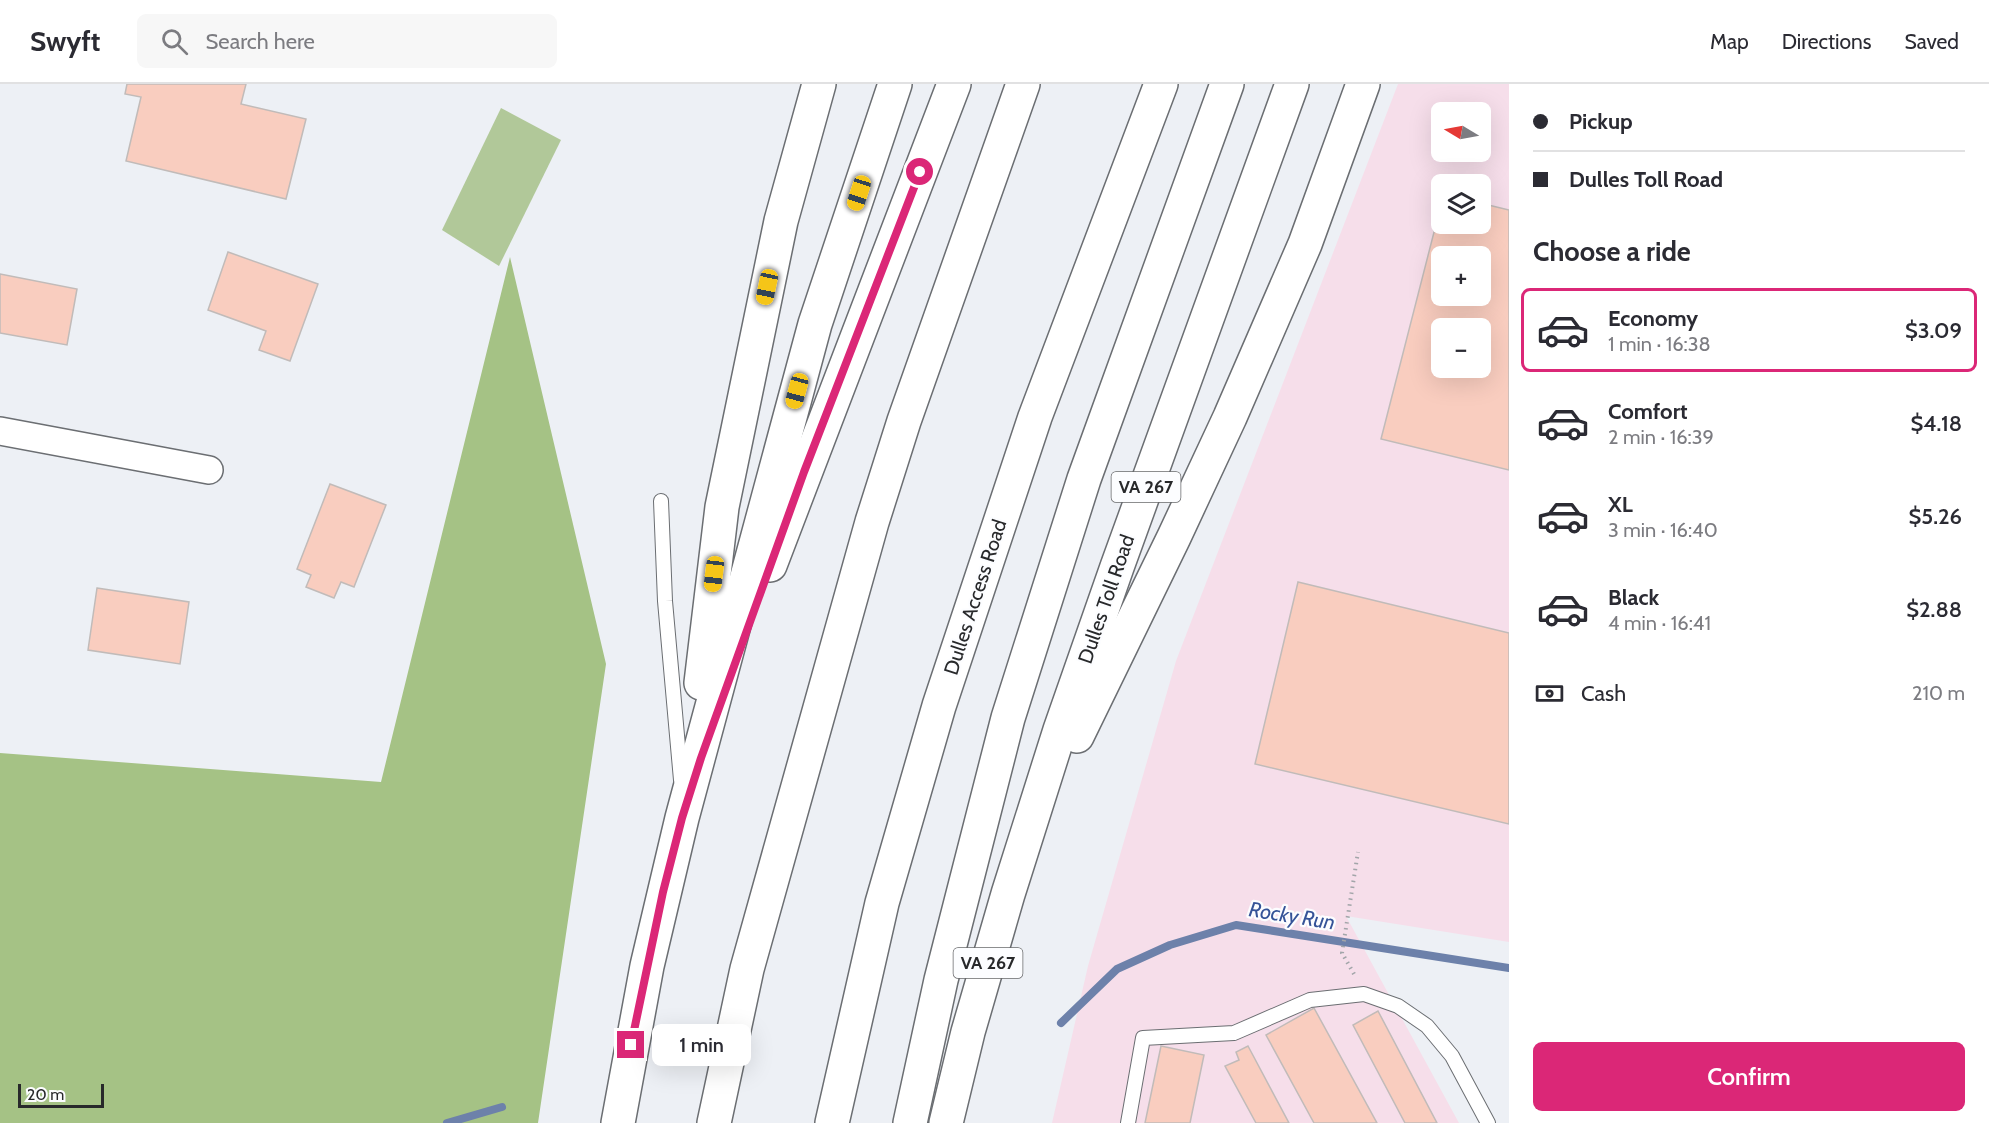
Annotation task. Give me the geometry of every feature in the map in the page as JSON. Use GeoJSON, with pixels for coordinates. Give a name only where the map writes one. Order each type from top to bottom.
{"type":"FeatureCollection","features":[{"type":"Feature","properties":{"kind":"highway"},"geometry":{"type":"LineString","coordinates":[[682,818],[723,507],[781,221],[819,84]]}},
{"type":"Feature","properties":{"kind":"highway"},"geometry":{"type":"LineString","coordinates":[[618,1123],[647,966],[682,818],[815,324],[895,84]]}},
{"type":"Feature","properties":{"kind":"highway"},"geometry":{"type":"LineString","coordinates":[[682,818],[722,696],[804,472],[954,84]]}},
{"type":"Feature","properties":{"kind":"highway"},"geometry":{"type":"LineString","coordinates":[[714,1123],[747,969],[872,522],[904,421],[1023,84]]}},
{"type":"Feature","properties":{"kind":"highway","name":"Dulles Access Road"},"geometry":{"type":"LineString","coordinates":[[832,1123],[882,903],[939,706],[1035,417],[1161,84]]}},
{"type":"Feature","properties":{"kind":"highway","name":"VA 267"},"geometry":{"type":"LineString","coordinates":[[910,1123],[941,980],[1008,718],[1084,479],[1227,84]]}},
{"type":"Feature","properties":{"kind":"highway","name":"Dulles Toll Road"},"geometry":{"type":"LineString","coordinates":[[946,1123],[968,1032],[1008,894],[1060,730],[1292,84]]}},
{"type":"Feature","properties":{"kind":"highway"},"geometry":{"type":"LineString","coordinates":[[1008,894],[1092,705],[1144,601],[1230,417],[1305,244],[1363,84]]}},
{"type":"Feature","properties":{"kind":"street"},"geometry":{"type":"LineString","coordinates":[[0,431],[209,470]]}},
{"type":"Feature","properties":{"kind":"lane"},"geometry":{"type":"LineString","coordinates":[[661,501],[665,601],[680,759],[682,818]]}},
{"type":"Feature","properties":{"kind":"lane"},"geometry":{"type":"LineString","coordinates":[[1128,1123],[1143,1038],[1234,1033],[1310,1000],[1364,994],[1398,1006],[1427,1026],[1452,1056],[1488,1123]]}},
{"type":"Feature","properties":{"kind":"path"},"geometry":{"type":"LineString","coordinates":[[1342,953],[1358,852]]}},
{"type":"Feature","properties":{"kind":"shaded area"},"geometry":{"type":"Polygon","coordinates":[[[1398,84],[1509,84],[1509,942],[1346,916],[1459,1123],[1052,1123],[1088,966],[1176,661],[1398,84]]]}},
{"type":"Feature","properties":{"kind":"green space"},"geometry":{"type":"Polygon","coordinates":[[[501,108],[561,140],[499,266],[442,230],[501,108]]]}},
{"type":"Feature","properties":{"kind":"green space"},"geometry":{"type":"Polygon","coordinates":[[[510,257],[606,664],[538,1123],[0,1123],[0,753],[381,782],[510,257]]]}},
{"type":"Feature","properties":{"kind":"building"},"geometry":{"type":"Polygon","coordinates":[[[127,84],[246,84],[241,104],[306,119],[286,199],[126,161],[141,97],[125,94],[127,84]]]}},
{"type":"Feature","properties":{"kind":"building"},"geometry":{"type":"Polygon","coordinates":[[[1491,206],[1509,210],[1509,470],[1381,439],[1434,234],[1491,234],[1491,206]]]}},
{"type":"Feature","properties":{"kind":"building"},"geometry":{"type":"Polygon","coordinates":[[[228,252],[318,284],[290,361],[259,350],[266,331],[208,310],[228,252]]]}},
{"type":"Feature","properties":{"kind":"building"},"geometry":{"type":"Polygon","coordinates":[[[0,274],[77,289],[67,345],[0,333],[0,274]]]}},
{"type":"Feature","properties":{"kind":"building"},"geometry":{"type":"Polygon","coordinates":[[[330,484],[386,505],[354,587],[341,582],[334,598],[306,587],[311,575],[297,569],[330,484]]]}},
{"type":"Feature","properties":{"kind":"building"},"geometry":{"type":"Polygon","coordinates":[[[1298,582],[1509,633],[1509,824],[1255,764],[1298,582]]]}},
{"type":"Feature","properties":{"kind":"building"},"geometry":{"type":"Polygon","coordinates":[[[97,588],[189,602],[180,664],[88,650],[97,588]]]}},
{"type":"Feature","properties":{"kind":"building"},"geometry":{"type":"Polygon","coordinates":[[[1314,1008],[1377,1123],[1314,1123],[1266,1035],[1314,1008]]]}},
{"type":"Feature","properties":{"kind":"building"},"geometry":{"type":"Polygon","coordinates":[[[1378,1011],[1437,1123],[1405,1123],[1353,1025],[1378,1011]]]}},
{"type":"Feature","properties":{"kind":"building"},"geometry":{"type":"Polygon","coordinates":[[[1161,1046],[1204,1055],[1190,1123],[1145,1123],[1161,1046]]]}},
{"type":"Feature","properties":{"kind":"building"},"geometry":{"type":"Polygon","coordinates":[[[1248,1046],[1289,1123],[1256,1123],[1225,1066],[1239,1060],[1236,1052],[1248,1046]]]}},
{"type":"Feature","properties":{"kind":"waterway","name":"Rocky Run"},"geometry":{"type":"LineString","coordinates":[[1061,1023],[1117,969],[1170,945],[1236,925],[1509,968]]}},
{"type":"Feature","properties":{"kind":"waterway","name":"Rocky Run"},"geometry":{"type":"LineString","coordinates":[[447,1123],[502,1107]]}},
{"type":"Feature","properties":{"kind":"route"},"geometry":{"type":"LineString","coordinates":[[631,1045],[663,892],[682,818],[701,758],[804,472],[920,172]]}}]}
